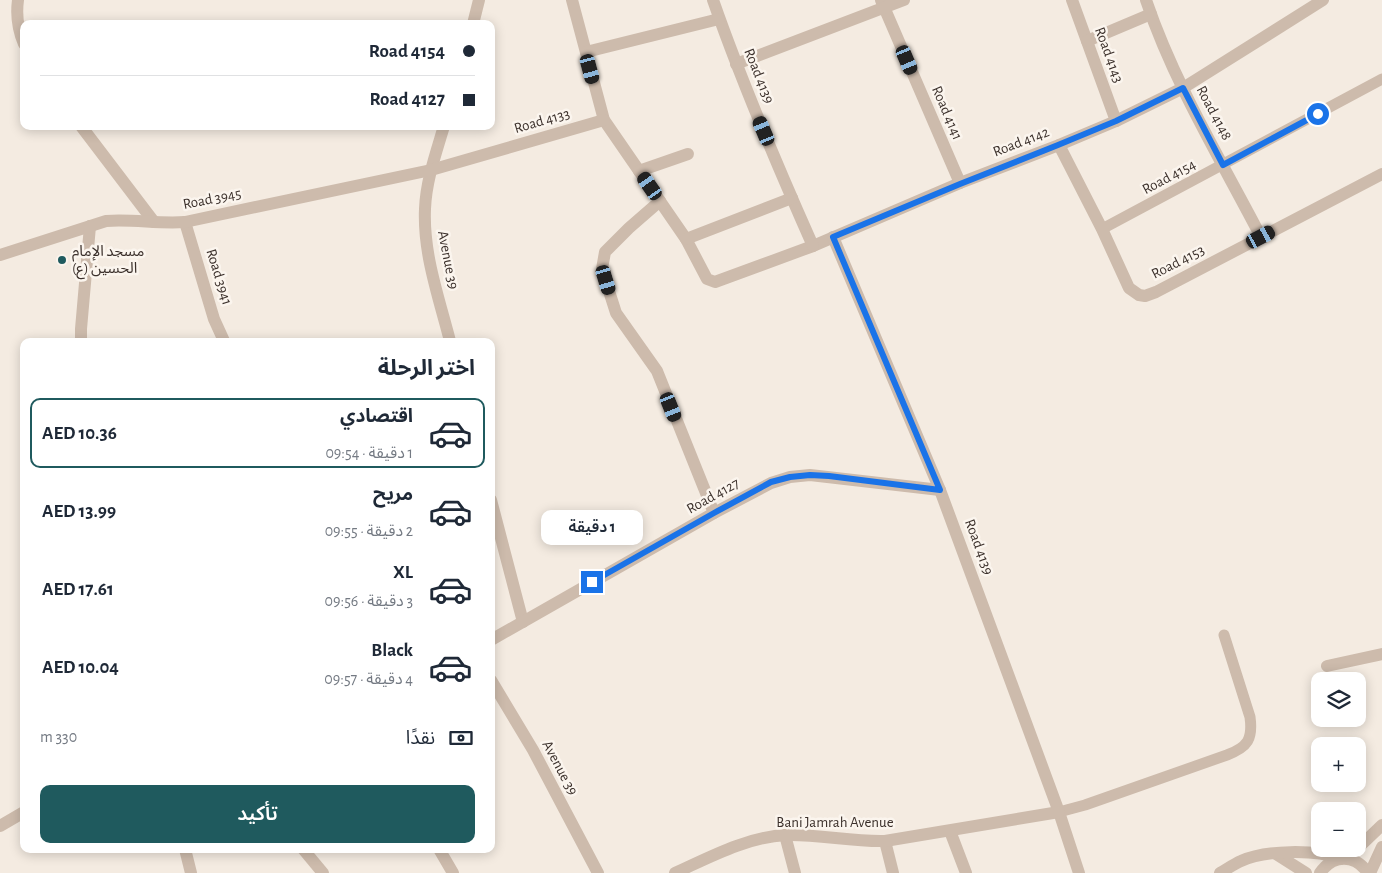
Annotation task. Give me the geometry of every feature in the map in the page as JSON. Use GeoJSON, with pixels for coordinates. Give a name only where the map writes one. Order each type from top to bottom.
{"type":"FeatureCollection","features":[{"type":"Feature","properties":{"kind":"street"},"geometry":{"type":"LineString","coordinates":[[18,0],[17,10],[20,34]]}},
{"type":"Feature","properties":{"kind":"street"},"geometry":{"type":"LineString","coordinates":[[474,20],[479,0]]}},
{"type":"Feature","properties":{"kind":"street"},"geometry":{"type":"LineString","coordinates":[[572,0],[604,120],[686,239],[792,198]]}},
{"type":"Feature","properties":{"kind":"street","name":"Road 4139"},"geometry":{"type":"LineString","coordinates":[[713,0],[736,64],[813,246]]}},
{"type":"Feature","properties":{"kind":"street"},"geometry":{"type":"LineString","coordinates":[[736,64],[882,4],[904,0]]}},
{"type":"Feature","properties":{"kind":"street","name":"Road 4143"},"geometry":{"type":"LineString","coordinates":[[1072,0],[1116,121]]}},
{"type":"Feature","properties":{"kind":"street","name":"Road 4148"},"geometry":{"type":"LineString","coordinates":[[1146,0],[1183,88],[1261,237]]}},
{"type":"Feature","properties":{"kind":"street","name":"Road 4142"},"geometry":{"type":"LineString","coordinates":[[686,239],[707,278],[715,282],[726,279],[813,246],[1116,121],[1183,88],[1323,0]]}},
{"type":"Feature","properties":{"kind":"street","name":"Road 4141"},"geometry":{"type":"LineString","coordinates":[[882,4],[960,184]]}},
{"type":"Feature","properties":{"kind":"street"},"geometry":{"type":"LineString","coordinates":[[1087,41],[1151,14]]}},
{"type":"Feature","properties":{"kind":"street"},"geometry":{"type":"LineString","coordinates":[[586,52],[719,19]]}},
{"type":"Feature","properties":{"kind":"street","name":"Road 4133"},"geometry":{"type":"LineString","coordinates":[[431,170],[604,120]]}},
{"type":"Feature","properties":{"kind":"street"},"geometry":{"type":"LineString","coordinates":[[84,130],[154,222]]}},
{"type":"Feature","properties":{"kind":"street","name":"Avenue 39"},"geometry":{"type":"LineString","coordinates":[[443,130],[431,170],[425,208],[426,242],[449,338]]}},
{"type":"Feature","properties":{"kind":"street","name":"Road 4153"},"geometry":{"type":"LineString","coordinates":[[1058,145],[1102,229],[1130,288],[1139,295],[1145,296],[1382,174]]}},
{"type":"Feature","properties":{"kind":"street"},"geometry":{"type":"LineString","coordinates":[[639,171],[688,154]]}},
{"type":"Feature","properties":{"kind":"street","name":"Road 3945"},"geometry":{"type":"LineString","coordinates":[[0,255],[106,221],[185,222],[431,170]]}},
{"type":"Feature","properties":{"kind":"street"},"geometry":{"type":"LineString","coordinates":[[660,201],[605,252],[602,269],[616,313],[657,371],[714,513]]}},
{"type":"Feature","properties":{"kind":"street","name":"Road 3941"},"geometry":{"type":"LineString","coordinates":[[185,222],[214,319],[223,338]]}},
{"type":"Feature","properties":{"kind":"street"},"geometry":{"type":"LineString","coordinates":[[81,338],[90,226]]}},
{"type":"Feature","properties":{"kind":"street","name":"Road 4139"},"geometry":{"type":"LineString","coordinates":[[833,237],[940,490],[1080,873]]}},
{"type":"Feature","properties":{"kind":"street","name":"Road 4127"},"geometry":{"type":"LineString","coordinates":[[523,622],[771,482],[790,477],[810,475],[940,490]]}},
{"type":"Feature","properties":{"kind":"street"},"geometry":{"type":"LineString","coordinates":[[495,515],[523,622],[495,638]]}},
{"type":"Feature","properties":{"kind":"street"},"geometry":{"type":"LineString","coordinates":[[1327,666],[1382,654]]}},
{"type":"Feature","properties":{"kind":"street","name":"Avenue 39"},"geometry":{"type":"LineString","coordinates":[[495,687],[533,750],[598,873]]}},
{"type":"Feature","properties":{"kind":"street","name":"Bani Jamrah Avenue"},"geometry":{"type":"LineString","coordinates":[[675,873],[722,851],[768,837],[785,835],[885,841],[1059,812]]}},
{"type":"Feature","properties":{"kind":"street"},"geometry":{"type":"LineString","coordinates":[[0,826],[20,814]]}},
{"type":"Feature","properties":{"kind":"street"},"geometry":{"type":"LineString","coordinates":[[1366,840],[1382,825]]}},
{"type":"Feature","properties":{"kind":"street"},"geometry":{"type":"LineString","coordinates":[[950,830],[966,873]]}},
{"type":"Feature","properties":{"kind":"street"},"geometry":{"type":"LineString","coordinates":[[785,835],[795,873]]}},
{"type":"Feature","properties":{"kind":"street"},"geometry":{"type":"LineString","coordinates":[[885,841],[893,873]]}},
{"type":"Feature","properties":{"kind":"street"},"geometry":{"type":"LineString","coordinates":[[1320,873],[1334,860],[1342,859],[1354,860],[1369,873],[1382,847]]}},
{"type":"Feature","properties":{"kind":"street"},"geometry":{"type":"LineString","coordinates":[[186,853],[191,873]]}},
{"type":"Feature","properties":{"kind":"street"},"geometry":{"type":"LineString","coordinates":[[306,853],[323,873]]}},
{"type":"Feature","properties":{"kind":"street"},"geometry":{"type":"LineString","coordinates":[[441,853],[453,873]]}},
{"type":"Feature","properties":{"kind":"street"},"geometry":{"type":"LineString","coordinates":[[1220,873],[1241,861],[1258,856],[1320,853],[1342,859]]}},
{"type":"Feature","properties":{"kind":"street"},"geometry":{"type":"LineString","coordinates":[[1276,854],[1306,873]]}},
{"type":"Feature","properties":{"kind":"lane","name":"Road 4154"},"geometry":{"type":"LineString","coordinates":[[1102,229],[1382,80]]}},
{"type":"Feature","properties":{"kind":"lane"},"geometry":{"type":"LineString","coordinates":[[1059,812],[1085,805],[1239,751],[1248,742],[1251,730],[1250,717],[1224,635]]}},
{"type":"Feature","properties":{"kind":"place","name":"مسجد الإمام الحسين (ع)"},"geometry":{"type":"Point","coordinates":[62,260]}},
{"type":"Feature","properties":{"kind":"route"},"geometry":{"type":"LineString","coordinates":[[592,582],[771,482],[790,477],[810,475],[940,490],[833,237],[1116,121],[1183,88],[1223,165],[1318,114]]}}]}
